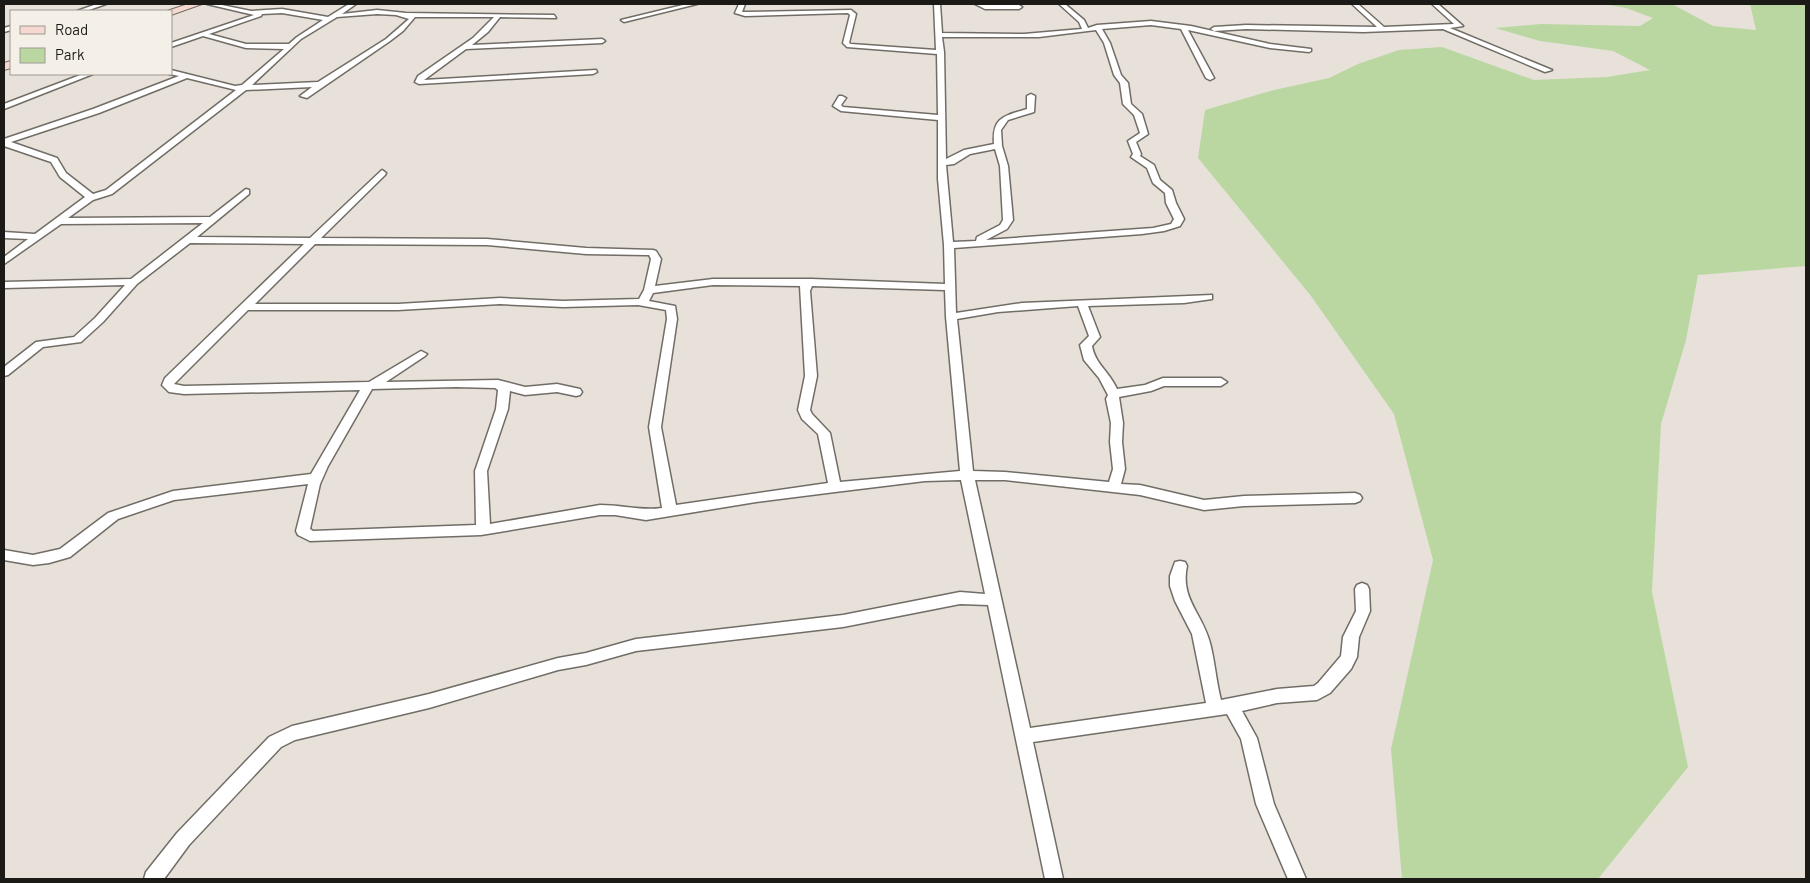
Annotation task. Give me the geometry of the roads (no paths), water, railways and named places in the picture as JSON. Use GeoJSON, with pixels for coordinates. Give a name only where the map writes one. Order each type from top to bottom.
{"type":"FeatureCollection","features":[{"type":"Feature","properties":{"kind":"street"},"geometry":{"type":"LineString","coordinates":[[83,10],[103,4]]}},
{"type":"Feature","properties":{"kind":"street"},"geometry":{"type":"LineString","coordinates":[[172,12],[197,4]]}},
{"type":"Feature","properties":{"kind":"street"},"geometry":{"type":"LineString","coordinates":[[210,4],[263,13]]}},
{"type":"Feature","properties":{"kind":"street"},"geometry":{"type":"LineString","coordinates":[[346,13],[353,4]]}},
{"type":"Feature","properties":{"kind":"street"},"geometry":{"type":"LineString","coordinates":[[624,20],[694,4]]}},
{"type":"Feature","properties":{"kind":"street"},"geometry":{"type":"LineString","coordinates":[[742,4],[738,12],[745,14],[849,11],[853,14],[846,43],[849,46],[941,52]]}},
{"type":"Feature","properties":{"kind":"street"},"geometry":{"type":"LineString","coordinates":[[978,4],[983,10],[1019,7]]}},
{"type":"Feature","properties":{"kind":"street"},"geometry":{"type":"LineString","coordinates":[[1062,4],[1082,21],[1085,29]]}},
{"type":"Feature","properties":{"kind":"street"},"geometry":{"type":"LineString","coordinates":[[1355,4],[1381,28]]}},
{"type":"Feature","properties":{"kind":"street"},"geometry":{"type":"LineString","coordinates":[[1196,30],[1246,27],[1363,30],[1460,26],[1435,4]]}},
{"type":"Feature","properties":{"kind":"street"},"geometry":{"type":"LineString","coordinates":[[938,5],[941,52],[942,180],[949,245],[951,317],[967,475],[1054,879]]}},
{"type":"Feature","properties":{"kind":"street"},"geometry":{"type":"LineString","coordinates":[[172,45],[263,13],[282,11],[332,18]]}},
{"type":"Feature","properties":{"kind":"street"},"geometry":{"type":"LineString","coordinates":[[4,261],[60,221],[89,196],[109,192],[243,88],[299,38],[332,18],[346,13],[414,16],[498,15],[554,17]]}},
{"type":"Feature","properties":{"kind":"street"},"geometry":{"type":"LineString","coordinates":[[498,15],[466,47],[450,56],[421,78],[419,82],[593,72]]}},
{"type":"Feature","properties":{"kind":"street"},"geometry":{"type":"LineString","coordinates":[[304,96],[318,84],[384,43],[414,16]]}},
{"type":"Feature","properties":{"kind":"street"},"geometry":{"type":"LineString","coordinates":[[939,35],[1052,35],[1097,27],[1143,23],[1184,28],[1265,44],[1309,50]]}},
{"type":"Feature","properties":{"kind":"street"},"geometry":{"type":"LineString","coordinates":[[949,245],[1092,234],[1154,232],[1175,226],[1179,219],[1171,203],[1169,192],[1156,182],[1151,167],[1135,157],[1137,154],[1132,141],[1144,134],[1138,114],[1129,109],[1125,101],[1124,83],[1117,76],[1114,59],[1106,46],[1103,33],[1097,27]]}},
{"type":"Feature","properties":{"kind":"street"},"geometry":{"type":"LineString","coordinates":[[1184,28],[1210,78]]}},
{"type":"Feature","properties":{"kind":"street"},"geometry":{"type":"LineString","coordinates":[[1443,28],[1548,70]]}},
{"type":"Feature","properties":{"kind":"street"},"geometry":{"type":"LineString","coordinates":[[204,34],[236,44],[268,48],[291,46]]}},
{"type":"Feature","properties":{"kind":"street"},"geometry":{"type":"LineString","coordinates":[[466,47],[602,41]]}},
{"type":"Feature","properties":{"kind":"street"},"geometry":{"type":"LineString","coordinates":[[172,72],[184,77],[243,88],[281,84],[318,84]]}},
{"type":"Feature","properties":{"kind":"street"},"geometry":{"type":"LineString","coordinates":[[4,107],[86,75]]}},
{"type":"Feature","properties":{"kind":"street"},"geometry":{"type":"LineString","coordinates":[[4,143],[96,111],[184,77]]}},
{"type":"Feature","properties":{"kind":"street"},"geometry":{"type":"LineString","coordinates":[[981,243],[980,239],[1004,228],[1008,220],[1004,166],[998,146],[996,130],[1005,118],[1031,110],[1031,96]]}},
{"type":"Feature","properties":{"kind":"street"},"geometry":{"type":"LineString","coordinates":[[842,98],[837,106],[841,109],[942,118]]}},
{"type":"Feature","properties":{"kind":"street"},"geometry":{"type":"LineString","coordinates":[[4,143],[54,160],[63,175],[89,196]]}},
{"type":"Feature","properties":{"kind":"street"},"geometry":{"type":"LineString","coordinates":[[943,162],[951,162],[967,152],[998,146]]}},
{"type":"Feature","properties":{"kind":"street"},"geometry":{"type":"LineString","coordinates":[[382,173],[311,241],[248,307],[169,381],[168,386],[173,389],[184,390],[456,383],[498,384],[525,390],[557,388],[576,392]]}},
{"type":"Feature","properties":{"kind":"street"},"geometry":{"type":"LineString","coordinates":[[4,373],[40,344],[76,340],[100,320],[133,282],[246,192]]}},
{"type":"Feature","properties":{"kind":"street"},"geometry":{"type":"LineString","coordinates":[[60,221],[210,220]]}},
{"type":"Feature","properties":{"kind":"street"},"geometry":{"type":"LineString","coordinates":[[4,235],[38,236]]}},
{"type":"Feature","properties":{"kind":"street"},"geometry":{"type":"LineString","coordinates":[[188,240],[487,242],[586,251],[653,253],[656,259],[649,290],[643,302]]}},
{"type":"Feature","properties":{"kind":"street"},"geometry":{"type":"LineString","coordinates":[[4,285],[133,282]]}},
{"type":"Feature","properties":{"kind":"street"},"geometry":{"type":"LineString","coordinates":[[649,290],[713,282],[812,282],[949,287]]}},
{"type":"Feature","properties":{"kind":"street"},"geometry":{"type":"LineString","coordinates":[[812,282],[805,286],[804,291],[811,376],[804,410],[806,416],[824,433],[835,486]]}},
{"type":"Feature","properties":{"kind":"street"},"geometry":{"type":"LineString","coordinates":[[951,317],[978,311],[1082,304],[1191,300],[1208,297]]}},
{"type":"Feature","properties":{"kind":"street"},"geometry":{"type":"LineString","coordinates":[[248,307],[398,307],[500,301],[556,304],[643,302],[666,306],[672,311],[655,427],[670,512]]}},
{"type":"Feature","properties":{"kind":"street"},"geometry":{"type":"LineString","coordinates":[[1082,304],[1095,337],[1086,345],[1088,358],[1090,363],[1099,369],[1106,378],[1114,395],[1112,399],[1117,422],[1116,442],[1119,469],[1113,487]]}},
{"type":"Feature","properties":{"kind":"street"},"geometry":{"type":"LineString","coordinates":[[420,354],[379,382],[368,386],[361,404],[341,432],[316,478],[303,531],[310,536],[382,535],[481,530],[600,510],[615,510],[646,515],[756,496],[835,486],[967,475],[1005,476],[1140,490],[1211,506],[1244,501],[1356,498]]}},
{"type":"Feature","properties":{"kind":"street"},"geometry":{"type":"LineString","coordinates":[[1114,395],[1119,392],[1147,388],[1163,382],[1221,382]]}},
{"type":"Feature","properties":{"kind":"street"},"geometry":{"type":"LineString","coordinates":[[481,530],[484,521],[481,471],[502,410],[504,389],[498,384]]}},
{"type":"Feature","properties":{"kind":"street"},"geometry":{"type":"LineString","coordinates":[[4,555],[33,560],[65,553],[113,516],[173,496],[316,478]]}},
{"type":"Feature","properties":{"kind":"street"},"geometry":{"type":"LineString","coordinates":[[1180,566],[1176,578],[1179,595],[1200,633],[1210,690],[1249,738],[1265,804],[1297,879]]}},
{"type":"Feature","properties":{"kind":"street"},"geometry":{"type":"LineString","coordinates":[[1024,736],[1277,696],[1311,694],[1324,688],[1348,657],[1351,637],[1363,611],[1362,589]]}},
{"type":"Feature","properties":{"kind":"street"},"geometry":{"type":"LineString","coordinates":[[153,879],[183,839],[275,742],[292,732],[429,701],[558,664],[586,659],[636,645],[843,621],[960,598],[993,600]]}}]}
